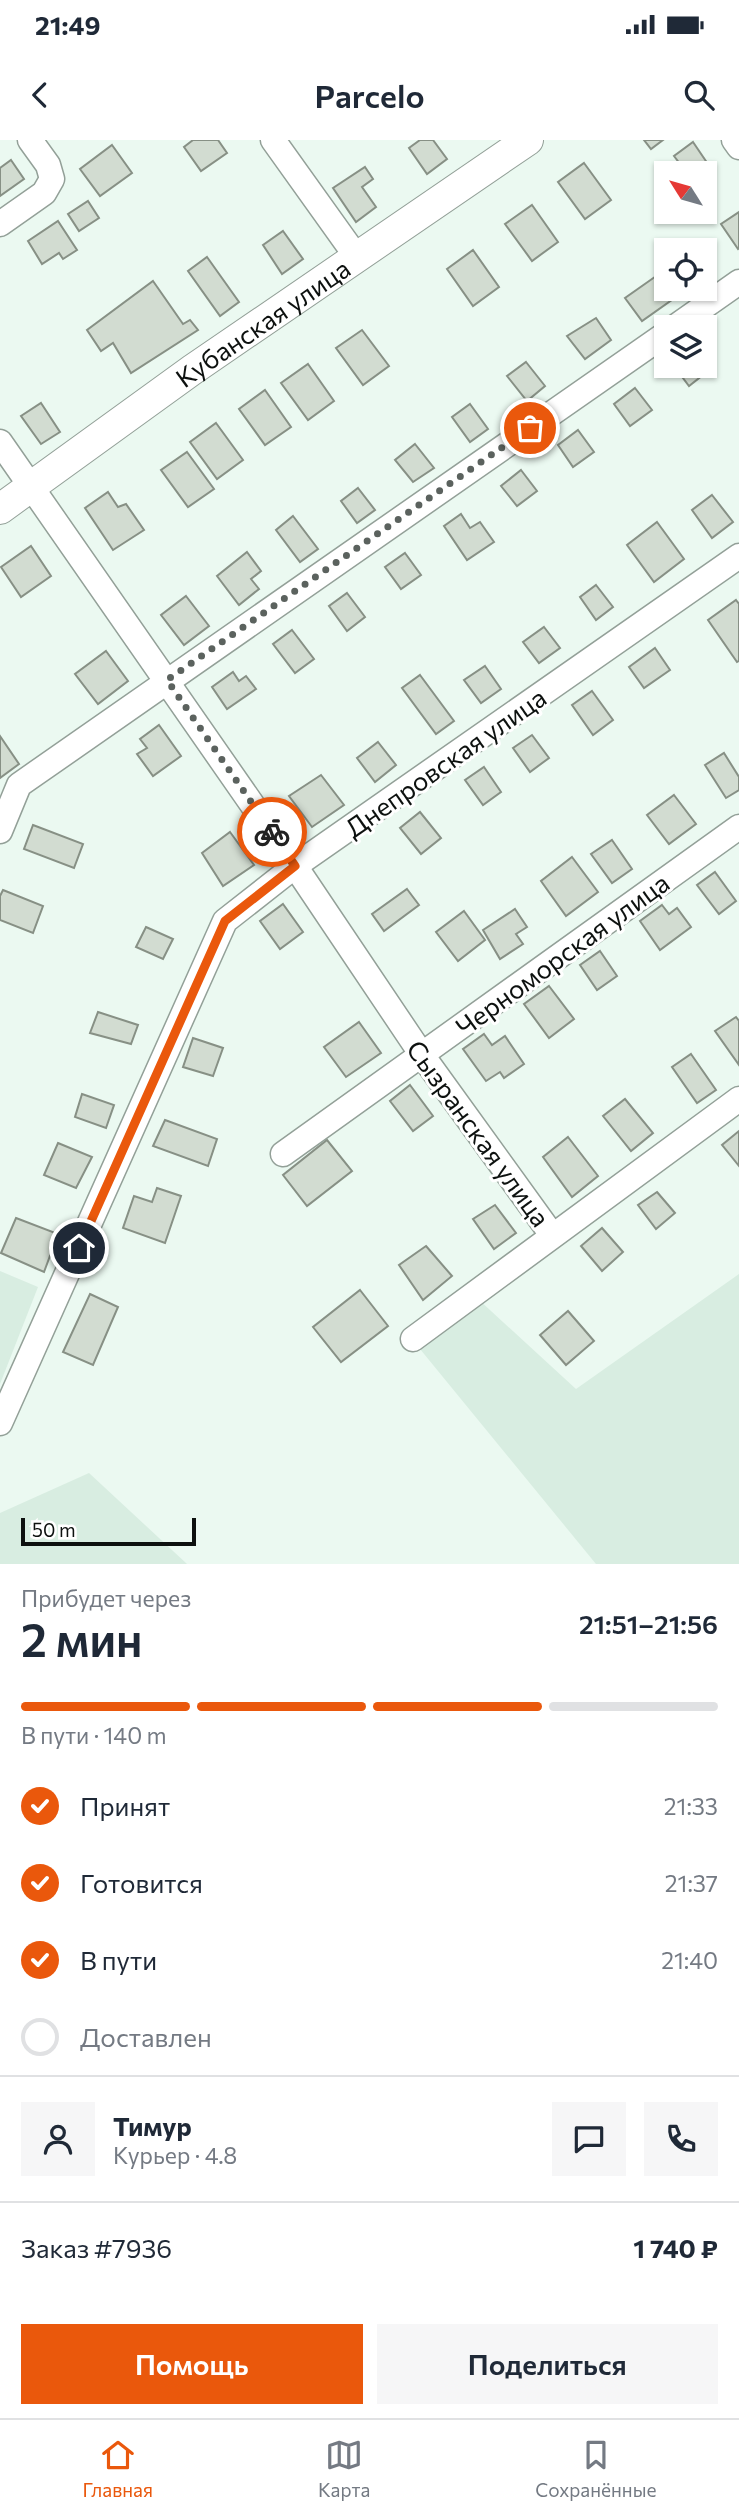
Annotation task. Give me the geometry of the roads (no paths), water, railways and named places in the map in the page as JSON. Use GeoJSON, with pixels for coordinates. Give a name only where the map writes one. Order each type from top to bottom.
{"type":"FeatureCollection","features":[{"type":"Feature","properties":{"kind":"street"},"geometry":{"type":"LineString","coordinates":[[0,223],[44,193],[52,179],[48,165],[30,140]]}},
{"type":"Feature","properties":{"kind":"street"},"geometry":{"type":"LineString","coordinates":[[273,140],[356,256]]}},
{"type":"Feature","properties":{"kind":"street","name":"Кубанская улица"},"geometry":{"type":"LineString","coordinates":[[0,509],[192,370],[528,140]]}},
{"type":"Feature","properties":{"kind":"street"},"geometry":{"type":"LineString","coordinates":[[734,140],[739,147]]}},
{"type":"Feature","properties":{"kind":"street"},"geometry":{"type":"LineString","coordinates":[[692,315],[739,282]]}},
{"type":"Feature","properties":{"kind":"street"},"geometry":{"type":"LineString","coordinates":[[0,831],[19,785],[654,342]]}},
{"type":"Feature","properties":{"kind":"street","name":"Сызранская улица"},"geometry":{"type":"LineString","coordinates":[[0,442],[167,680],[422,1055],[552,1235]]}},
{"type":"Feature","properties":{"kind":"street","name":"Днепровская улица"},"geometry":{"type":"LineString","coordinates":[[0,1423],[225,921],[295,866],[739,556]]}},
{"type":"Feature","properties":{"kind":"street","name":"Черноморская улица"},"geometry":{"type":"LineString","coordinates":[[283,1154],[739,827]]}},
{"type":"Feature","properties":{"kind":"street"},"geometry":{"type":"LineString","coordinates":[[413,1339],[739,1099]]}}]}
